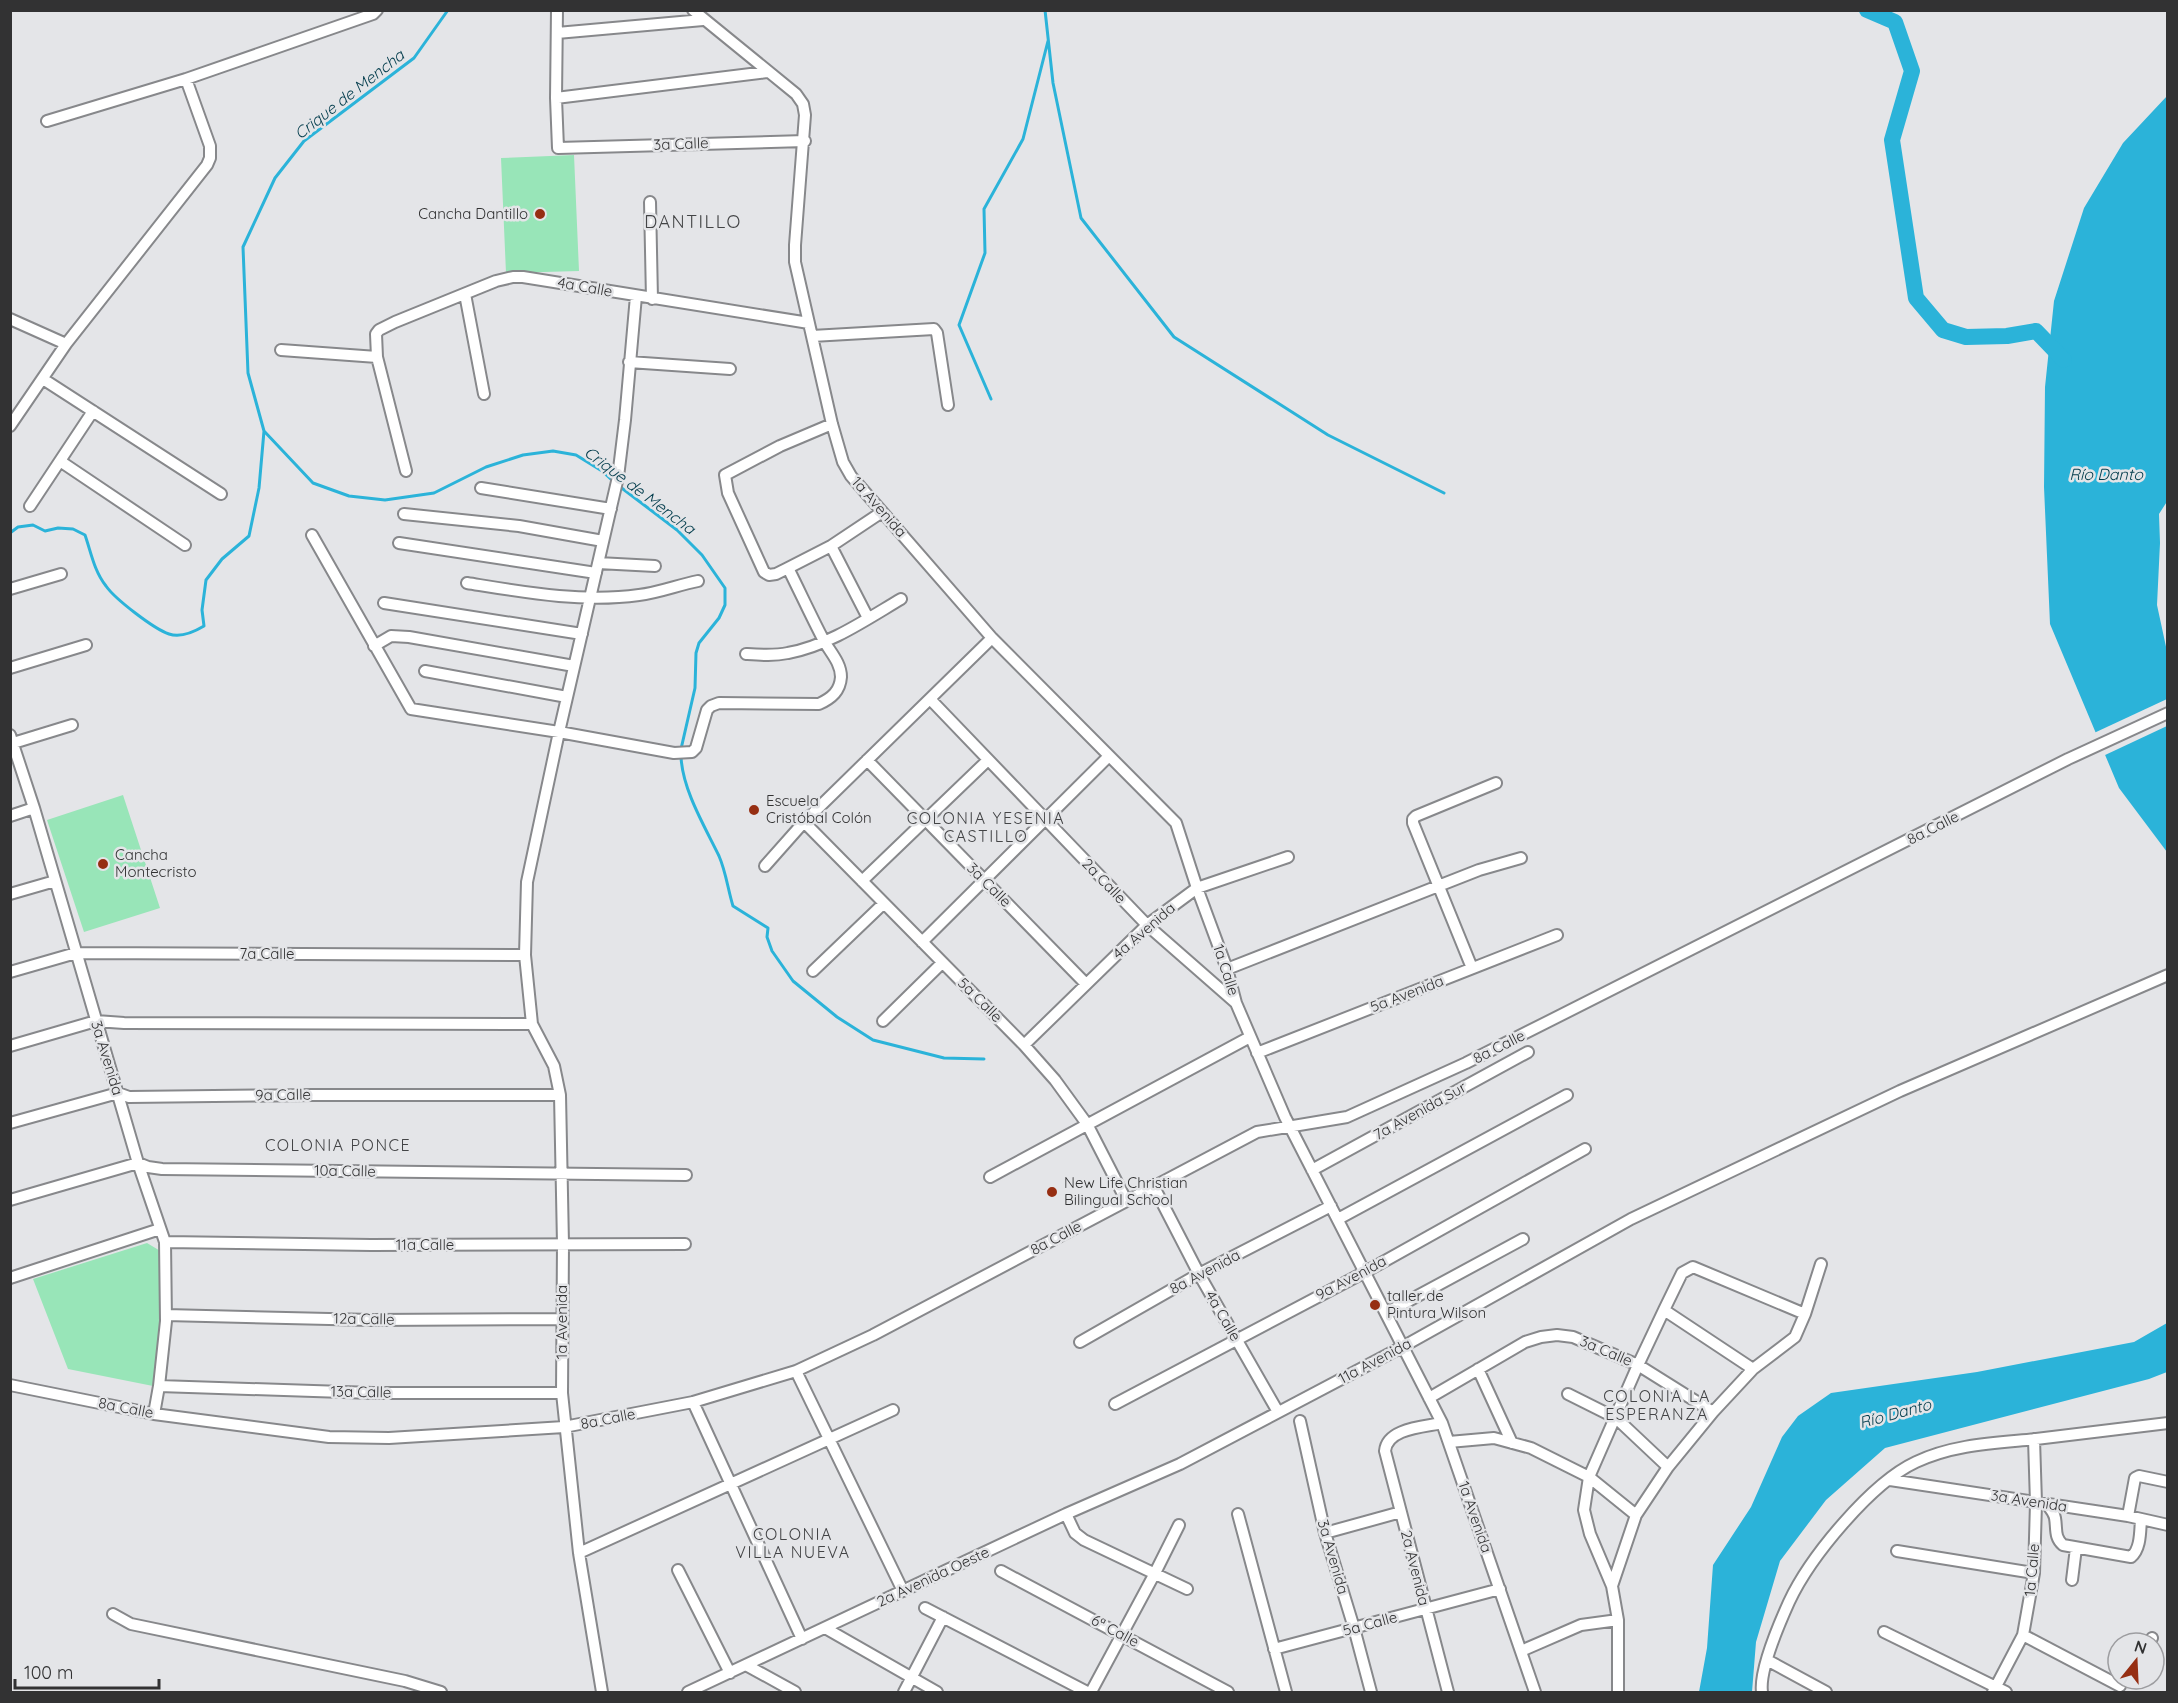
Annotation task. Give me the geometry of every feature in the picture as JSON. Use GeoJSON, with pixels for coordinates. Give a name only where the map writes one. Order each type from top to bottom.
{"type":"FeatureCollection","features":[{"type":"Feature","properties":{"kind":"street"},"geometry":{"type":"LineString","coordinates":[[47,121],[186,79],[373,14],[377,10]]}},
{"type":"Feature","properties":{"kind":"street"},"geometry":{"type":"LineString","coordinates":[[557,10],[556,98],[767,72]]}},
{"type":"Feature","properties":{"kind":"street","name":"1a Avenida"},"geometry":{"type":"LineString","coordinates":[[693,10],[794,92],[801,100],[806,115],[795,262],[832,424],[843,462],[851,476],[944,579],[992,638]]}},
{"type":"Feature","properties":{"kind":"street"},"geometry":{"type":"LineString","coordinates":[[557,33],[703,20]]}},
{"type":"Feature","properties":{"kind":"street"},"geometry":{"type":"LineString","coordinates":[[10,426],[66,344],[207,165],[210,158],[210,146],[186,79]]}},
{"type":"Feature","properties":{"kind":"street","name":"3a Calle"},"geometry":{"type":"LineString","coordinates":[[556,98],[558,147],[805,141]]}},
{"type":"Feature","properties":{"kind":"street"},"geometry":{"type":"LineString","coordinates":[[650,202],[652,299]]}},
{"type":"Feature","properties":{"kind":"street","name":"4a Calle"},"geometry":{"type":"LineString","coordinates":[[377,357],[375,339],[379,330],[496,281],[513,277],[809,323]]}},
{"type":"Feature","properties":{"kind":"street"},"geometry":{"type":"LineString","coordinates":[[465,294],[484,394]]}},
{"type":"Feature","properties":{"kind":"street"},"geometry":{"type":"LineString","coordinates":[[636,296],[629,362],[730,369]]}},
{"type":"Feature","properties":{"kind":"street"},"geometry":{"type":"LineString","coordinates":[[10,319],[66,344]]}},
{"type":"Feature","properties":{"kind":"street"},"geometry":{"type":"LineString","coordinates":[[812,336],[934,329],[937,333],[948,405]]}},
{"type":"Feature","properties":{"kind":"street"},"geometry":{"type":"LineString","coordinates":[[281,350],[377,357],[406,471]]}},
{"type":"Feature","properties":{"kind":"street","name":"1a Avenida"},"geometry":{"type":"LineString","coordinates":[[602,1692],[579,1553],[564,1428],[560,1095],[554,1066],[532,1024],[525,955],[527,882],[530,860],[618,477],[629,362]]}},
{"type":"Feature","properties":{"kind":"street"},"geometry":{"type":"LineString","coordinates":[[42,379],[221,494]]}},
{"type":"Feature","properties":{"kind":"street"},"geometry":{"type":"LineString","coordinates":[[30,506],[93,411]]}},
{"type":"Feature","properties":{"kind":"street"},"geometry":{"type":"LineString","coordinates":[[832,424],[780,446],[725,475],[728,493],[764,572],[769,575],[776,574],[788,568],[831,546],[882,512]]}},
{"type":"Feature","properties":{"kind":"street"},"geometry":{"type":"LineString","coordinates":[[60,461],[185,544]]}},
{"type":"Feature","properties":{"kind":"street"},"geometry":{"type":"LineString","coordinates":[[481,488],[611,510]]}},
{"type":"Feature","properties":{"kind":"street"},"geometry":{"type":"LineString","coordinates":[[404,514],[519,526],[603,542]]}},
{"type":"Feature","properties":{"kind":"street"},"geometry":{"type":"LineString","coordinates":[[312,536],[411,709],[674,753],[687,752],[696,748],[707,710],[711,705],[719,703],[819,704],[829,699],[839,688],[841,674],[838,663],[824,641],[788,568]]}},
{"type":"Feature","properties":{"kind":"street"},"geometry":{"type":"LineString","coordinates":[[399,543],[597,568],[655,566]]}},
{"type":"Feature","properties":{"kind":"street"},"geometry":{"type":"LineString","coordinates":[[831,546],[868,618]]}},
{"type":"Feature","properties":{"kind":"street"},"geometry":{"type":"LineString","coordinates":[[10,589],[61,573]]}},
{"type":"Feature","properties":{"kind":"street"},"geometry":{"type":"LineString","coordinates":[[467,584],[537,594],[590,597],[639,595],[698,581]]}},
{"type":"Feature","properties":{"kind":"street"},"geometry":{"type":"LineString","coordinates":[[747,654],[791,653],[824,641],[901,599]]}},
{"type":"Feature","properties":{"kind":"street"},"geometry":{"type":"LineString","coordinates":[[384,603],[582,633]]}},
{"type":"Feature","properties":{"kind":"street"},"geometry":{"type":"LineString","coordinates":[[374,646],[391,636],[409,637],[574,666]]}},
{"type":"Feature","properties":{"kind":"street"},"geometry":{"type":"LineString","coordinates":[[765,866],[804,822],[992,638]]}},
{"type":"Feature","properties":{"kind":"street","name":"1a Calle"},"geometry":{"type":"LineString","coordinates":[[992,638],[1176,823],[1227,969],[1236,1003],[1250,1037],[1290,1126],[1404,1346]]}},
{"type":"Feature","properties":{"kind":"street"},"geometry":{"type":"LineString","coordinates":[[10,668],[86,645]]}},
{"type":"Feature","properties":{"kind":"street"},"geometry":{"type":"LineString","coordinates":[[425,671],[567,697]]}},
{"type":"Feature","properties":{"kind":"street","name":"2a Calle"},"geometry":{"type":"LineString","coordinates":[[930,699],[1147,925],[1236,1003]]}},
{"type":"Feature","properties":{"kind":"street","name":"8a Calle"},"geometry":{"type":"LineString","coordinates":[[10,1385],[154,1414],[329,1437],[389,1438],[564,1428],[693,1402],[796,1371],[873,1335],[1257,1132],[1347,1117],[1466,1063],[2068,759],[2168,713]]}},
{"type":"Feature","properties":{"kind":"street"},"geometry":{"type":"LineString","coordinates":[[11,740],[72,725]]}},
{"type":"Feature","properties":{"kind":"street","name":"3a Avenida"},"geometry":{"type":"LineString","coordinates":[[11,740],[34,808],[138,1163],[165,1242],[166,1315],[154,1414]]}},
{"type":"Feature","properties":{"kind":"street"},"geometry":{"type":"LineString","coordinates":[[922,942],[1109,756]]}},
{"type":"Feature","properties":{"kind":"street","name":"3a Calle"},"geometry":{"type":"LineString","coordinates":[[867,760],[1086,984]]}},
{"type":"Feature","properties":{"kind":"street"},"geometry":{"type":"LineString","coordinates":[[862,881],[988,760]]}},
{"type":"Feature","properties":{"kind":"street"},"geometry":{"type":"LineString","coordinates":[[1472,968],[1413,819],[1496,783]]}},
{"type":"Feature","properties":{"kind":"street"},"geometry":{"type":"LineString","coordinates":[[10,816],[34,808]]}},
{"type":"Feature","properties":{"kind":"street","name":"5a Calle"},"geometry":{"type":"LineString","coordinates":[[804,822],[1024,1045],[1055,1080],[1087,1124],[1126,1200]]}},
{"type":"Feature","properties":{"kind":"street","name":"4a Avenida"},"geometry":{"type":"LineString","coordinates":[[1024,1045],[1147,925],[1197,888],[1288,857]]}},
{"type":"Feature","properties":{"kind":"street"},"geometry":{"type":"LineString","coordinates":[[1227,969],[1439,886],[1492,866],[1521,858]]}},
{"type":"Feature","properties":{"kind":"street"},"geometry":{"type":"LineString","coordinates":[[10,894],[55,881]]}},
{"type":"Feature","properties":{"kind":"street"},"geometry":{"type":"LineString","coordinates":[[813,970],[883,904]]}},
{"type":"Feature","properties":{"kind":"street","name":"5a Avenida"},"geometry":{"type":"LineString","coordinates":[[1257,1053],[1557,935]]}},
{"type":"Feature","properties":{"kind":"street","name":"7a Calle"},"geometry":{"type":"LineString","coordinates":[[10,972],[76,953],[525,955]]}},
{"type":"Feature","properties":{"kind":"street"},"geometry":{"type":"LineString","coordinates":[[884,1021],[942,963]]}},
{"type":"Feature","properties":{"kind":"street","name":"11a Avenida"},"geometry":{"type":"LineString","coordinates":[[1180,1464],[1404,1346],[1631,1219],[1900,1091],[2168,975]]}},
{"type":"Feature","properties":{"kind":"street"},"geometry":{"type":"LineString","coordinates":[[10,1046],[96,1021],[124,1023],[532,1024]]}},
{"type":"Feature","properties":{"kind":"street"},"geometry":{"type":"LineString","coordinates":[[990,1178],[1250,1037]]}},
{"type":"Feature","properties":{"kind":"street","name":"7a Avenida Sur"},"geometry":{"type":"LineString","coordinates":[[1312,1170],[1528,1052]]}},
{"type":"Feature","properties":{"kind":"street","name":"9a Calle"},"geometry":{"type":"LineString","coordinates":[[10,1124],[118,1093],[129,1097],[560,1095]]}},
{"type":"Feature","properties":{"kind":"street"},"geometry":{"type":"LineString","coordinates":[[1338,1220],[1567,1095]]}},
{"type":"Feature","properties":{"kind":"street","name":"9a Avenida"},"geometry":{"type":"LineString","coordinates":[[1115,1404],[1236,1338],[1365,1272],[1585,1149]]}},
{"type":"Feature","properties":{"kind":"street","name":"10a Calle"},"geometry":{"type":"LineString","coordinates":[[10,1200],[138,1163],[162,1169],[686,1175]]}},
{"type":"Feature","properties":{"kind":"street","name":"4a Calle"},"geometry":{"type":"LineString","coordinates":[[1154,1187],[1199,1274],[1278,1412]]}},
{"type":"Feature","properties":{"kind":"street","name":"8a Avenida"},"geometry":{"type":"LineString","coordinates":[[1080,1342],[1199,1274],[1331,1206]]}},
{"type":"Feature","properties":{"kind":"street"},"geometry":{"type":"LineString","coordinates":[[10,1278],[160,1229]]}},
{"type":"Feature","properties":{"kind":"street"},"geometry":{"type":"LineString","coordinates":[[1386,1313],[1522,1239]]}},
{"type":"Feature","properties":{"kind":"street","name":"11a Calle"},"geometry":{"type":"LineString","coordinates":[[165,1242],[371,1245],[685,1244]]}},
{"type":"Feature","properties":{"kind":"street"},"geometry":{"type":"LineString","coordinates":[[1612,1586],[1636,1515],[1668,1467],[1713,1412],[1753,1369],[1795,1337],[1821,1264]]}},
{"type":"Feature","properties":{"kind":"street"},"geometry":{"type":"LineString","coordinates":[[1617,1692],[1618,1620],[1612,1586],[1590,1534],[1584,1510],[1589,1477],[1638,1365],[1682,1273],[1693,1267],[1805,1314]]}},
{"type":"Feature","properties":{"kind":"street"},"geometry":{"type":"LineString","coordinates":[[1664,1310],[1753,1369]]}},
{"type":"Feature","properties":{"kind":"street","name":"12a Calle"},"geometry":{"type":"LineString","coordinates":[[166,1315],[372,1320],[561,1319]]}},
{"type":"Feature","properties":{"kind":"street","name":"3a Calle"},"geometry":{"type":"LineString","coordinates":[[1429,1398],[1525,1342],[1557,1335],[1573,1337],[1638,1365],[1713,1412]]}},
{"type":"Feature","properties":{"kind":"street","name":"1a Avenida"},"geometry":{"type":"LineString","coordinates":[[1404,1346],[1442,1423],[1535,1692]]}},
{"type":"Feature","properties":{"kind":"street"},"geometry":{"type":"LineString","coordinates":[[1478,1369],[1512,1443]]}},
{"type":"Feature","properties":{"kind":"street"},"geometry":{"type":"LineString","coordinates":[[796,1371],[903,1592]]}},
{"type":"Feature","properties":{"kind":"street","name":"13a Calle"},"geometry":{"type":"LineString","coordinates":[[159,1386],[562,1394]]}},
{"type":"Feature","properties":{"kind":"street"},"geometry":{"type":"LineString","coordinates":[[1568,1394],[1616,1418],[1668,1467]]}},
{"type":"Feature","properties":{"kind":"street"},"geometry":{"type":"LineString","coordinates":[[693,1402],[802,1639]]}},
{"type":"Feature","properties":{"kind":"street"},"geometry":{"type":"LineString","coordinates":[[579,1553],[893,1410]]}},
{"type":"Feature","properties":{"kind":"street","name":"3a Avenida"},"geometry":{"type":"LineString","coordinates":[[1300,1421],[1325,1533],[1371,1692]]}},
{"type":"Feature","properties":{"kind":"street","name":"2a Avenida"},"geometry":{"type":"LineString","coordinates":[[1442,1423],[1395,1434],[1387,1443],[1385,1451],[1448,1692]]}},
{"type":"Feature","properties":{"kind":"street"},"geometry":{"type":"LineString","coordinates":[[1762,1692],[1767,1660],[1782,1618],[1799,1581],[1830,1538],[1860,1507],[1890,1480],[1916,1462],[1960,1446],[2168,1423]]}},
{"type":"Feature","properties":{"kind":"street"},"geometry":{"type":"LineString","coordinates":[[1449,1442],[1494,1438],[1531,1448],[1589,1477],[1636,1515]]}},
{"type":"Feature","properties":{"kind":"street","name":"1a Calle"},"geometry":{"type":"LineString","coordinates":[[1999,1691],[2023,1635],[2034,1573],[2036,1503],[2034,1439]]}},
{"type":"Feature","properties":{"kind":"street","name":"2a Avenida Oeste"},"geometry":{"type":"LineString","coordinates":[[688,1692],[1066,1514],[1180,1464]]}},
{"type":"Feature","properties":{"kind":"street"},"geometry":{"type":"LineString","coordinates":[[2128,1516],[2135,1478],[2139,1476],[2168,1482]]}},
{"type":"Feature","properties":{"kind":"street","name":"3a Avenida"},"geometry":{"type":"LineString","coordinates":[[1890,1480],[2128,1516],[2168,1526]]}},
{"type":"Feature","properties":{"kind":"street"},"geometry":{"type":"LineString","coordinates":[[2048,1504],[2055,1518],[2058,1541],[2063,1545],[2131,1557],[2138,1547],[2141,1519]]}},
{"type":"Feature","properties":{"kind":"street"},"geometry":{"type":"LineString","coordinates":[[1325,1533],[1401,1512]]}},
{"type":"Feature","properties":{"kind":"street"},"geometry":{"type":"LineString","coordinates":[[1066,1514],[1075,1533],[1084,1540],[1187,1589]]}},
{"type":"Feature","properties":{"kind":"street"},"geometry":{"type":"LineString","coordinates":[[1238,1514],[1286,1692]]}},
{"type":"Feature","properties":{"kind":"street"},"geometry":{"type":"LineString","coordinates":[[925,1608],[1089,1692],[1122,1635],[1179,1524]]}},
{"type":"Feature","properties":{"kind":"street"},"geometry":{"type":"LineString","coordinates":[[2072,1580],[2076,1548]]}},
{"type":"Feature","properties":{"kind":"street"},"geometry":{"type":"LineString","coordinates":[[1897,1551],[2034,1573]]}},
{"type":"Feature","properties":{"kind":"street"},"geometry":{"type":"LineString","coordinates":[[678,1570],[730,1672]]}},
{"type":"Feature","properties":{"kind":"street","name":"6ª Calle"},"geometry":{"type":"LineString","coordinates":[[1001,1571],[1228,1692]]}},
{"type":"Feature","properties":{"kind":"street","name":"5a Calle"},"geometry":{"type":"LineString","coordinates":[[1274,1649],[1500,1589]]}},
{"type":"Feature","properties":{"kind":"street"},"geometry":{"type":"LineString","coordinates":[[113,1614],[131,1624],[400,1680],[441,1692]]}},
{"type":"Feature","properties":{"kind":"street"},"geometry":{"type":"LineString","coordinates":[[904,1692],[943,1617]]}},
{"type":"Feature","properties":{"kind":"street"},"geometry":{"type":"LineString","coordinates":[[1521,1651],[1581,1625],[1618,1620]]}},
{"type":"Feature","properties":{"kind":"street"},"geometry":{"type":"LineString","coordinates":[[825,1628],[937,1692]]}},
{"type":"Feature","properties":{"kind":"street"},"geometry":{"type":"LineString","coordinates":[[1884,1632],[1999,1691]]}},
{"type":"Feature","properties":{"kind":"street"},"geometry":{"type":"LineString","coordinates":[[2023,1635],[2106,1678]]}},
{"type":"Feature","properties":{"kind":"street"},"geometry":{"type":"LineString","coordinates":[[1767,1660],[1826,1692]]}},
{"type":"Feature","properties":{"kind":"street"},"geometry":{"type":"LineString","coordinates":[[746,1665],[795,1692]]}},
{"type":"Feature","properties":{"kind":"green space","name":"Cancha Dantillo"},"geometry":{"type":"Polygon","coordinates":[[[574,155],[579,271],[506,273],[501,158],[574,155]]]}},
{"type":"Feature","properties":{"kind":"green space","name":"Cancha Montecristo"},"geometry":{"type":"Polygon","coordinates":[[[123,795],[160,908],[84,932],[47,820],[123,795]]]}},
{"type":"Feature","properties":{"kind":"green space"},"geometry":{"type":"Polygon","coordinates":[[[147,1243],[162,1252],[161,1314],[153,1386],[68,1369],[33,1279],[147,1243]]]}},
{"type":"Feature","properties":{"kind":"water","name":"Río Danto"},"geometry":{"type":"Polygon","coordinates":[[[2167,96],[2168,500],[2159,514],[2157,605],[2168,656],[2167,852],[2119,788],[2050,624],[2044,487],[2045,387],[2054,301],[2084,208],[2123,143],[2167,96]]]}},
{"type":"Feature","properties":{"kind":"water","name":"Río Danto"},"geometry":{"type":"Polygon","coordinates":[[[2167,1323],[2167,1372],[2149,1379],[1885,1448],[1826,1500],[1780,1561],[1756,1642],[1752,1692],[1699,1692],[1707,1648],[1713,1565],[1751,1507],[1782,1437],[1798,1416],[1831,1393],[1977,1372],[2134,1342],[2167,1323]]]}},
{"type":"Feature","properties":{"kind":"pier"},"geometry":{"type":"Polygon","coordinates":[[[2167,699],[2167,726],[2103,756],[2094,733],[2167,699]]]}},
{"type":"Feature","properties":{"kind":"waterway","name":"Crique de Mencha"},"geometry":{"type":"LineString","coordinates":[[448,10],[414,58],[304,141],[275,178],[243,247],[248,373],[264,431],[313,483],[349,496],[385,500],[434,493],[486,467],[523,455],[553,451],[576,455],[602,471],[614,482]]}},
{"type":"Feature","properties":{"kind":"waterway"},"geometry":{"type":"LineString","coordinates":[[1045,10],[1053,83],[1081,218],[1174,337],[1328,435],[1444,493]]}},
{"type":"Feature","properties":{"kind":"waterway"},"geometry":{"type":"LineString","coordinates":[[1867,10],[1895,22],[1912,71],[1892,140],[1916,298],[1943,330],[1966,337],[2007,336],[2036,331],[2064,360]]}},
{"type":"Feature","properties":{"kind":"waterway"},"geometry":{"type":"LineString","coordinates":[[991,399],[959,325],[985,253],[984,209],[1023,139],[1048,41]]}},
{"type":"Feature","properties":{"kind":"waterway"},"geometry":{"type":"LineString","coordinates":[[10,533],[18,527],[33,525],[45,531],[58,528],[73,529],[85,535],[98,574],[106,586],[126,606],[169,634],[183,635],[192,632],[204,626],[202,610],[206,580],[222,559],[249,536],[259,488],[264,431]]}},
{"type":"Feature","properties":{"kind":"waterway","name":"Crique de Mencha"},"geometry":{"type":"LineString","coordinates":[[619,486],[677,530],[702,555],[725,588],[725,605],[719,618],[699,643],[696,653],[695,688],[681,749]]}},
{"type":"Feature","properties":{"kind":"waterway","name":"Crique de Mencha"},"geometry":{"type":"LineString","coordinates":[[681,756],[685,781],[719,856],[733,906],[768,928],[767,937],[772,951],[793,981],[837,1017],[873,1040],[944,1058],[984,1059]]}},
{"type":"Feature","properties":{"kind":"place","name":"Cancha Dantillo"},"geometry":{"type":"Point","coordinates":[540,214]}},
{"type":"Feature","properties":{"kind":"place","name":"Escuela Cristóbal Colón"},"geometry":{"type":"Point","coordinates":[754,810]}},
{"type":"Feature","properties":{"kind":"place","name":"Cancha Montecristo"},"geometry":{"type":"Point","coordinates":[103,864]}},
{"type":"Feature","properties":{"kind":"place","name":"New Life Christian Bilingual School"},"geometry":{"type":"Point","coordinates":[1052,1192]}},
{"type":"Feature","properties":{"kind":"place","name":"taller de Pintura Wilson"},"geometry":{"type":"Point","coordinates":[1375,1305]}},
{"type":"Feature","properties":{"kind":"district","name":"DANTILLO"},"geometry":{"type":"Point","coordinates":[693,222]}},
{"type":"Feature","properties":{"kind":"district","name":"COLONIA YESENIA CASTILLO"},"geometry":{"type":"Point","coordinates":[986,827]}},
{"type":"Feature","properties":{"kind":"district","name":"COLONIA PONCE"},"geometry":{"type":"Point","coordinates":[338,1145]}},
{"type":"Feature","properties":{"kind":"district","name":"COLONIA LA ESPERANZA"},"geometry":{"type":"Point","coordinates":[1657,1405]}},
{"type":"Feature","properties":{"kind":"district","name":"COLONIA VILLA NUEVA"},"geometry":{"type":"Point","coordinates":[793,1543]}}]}
